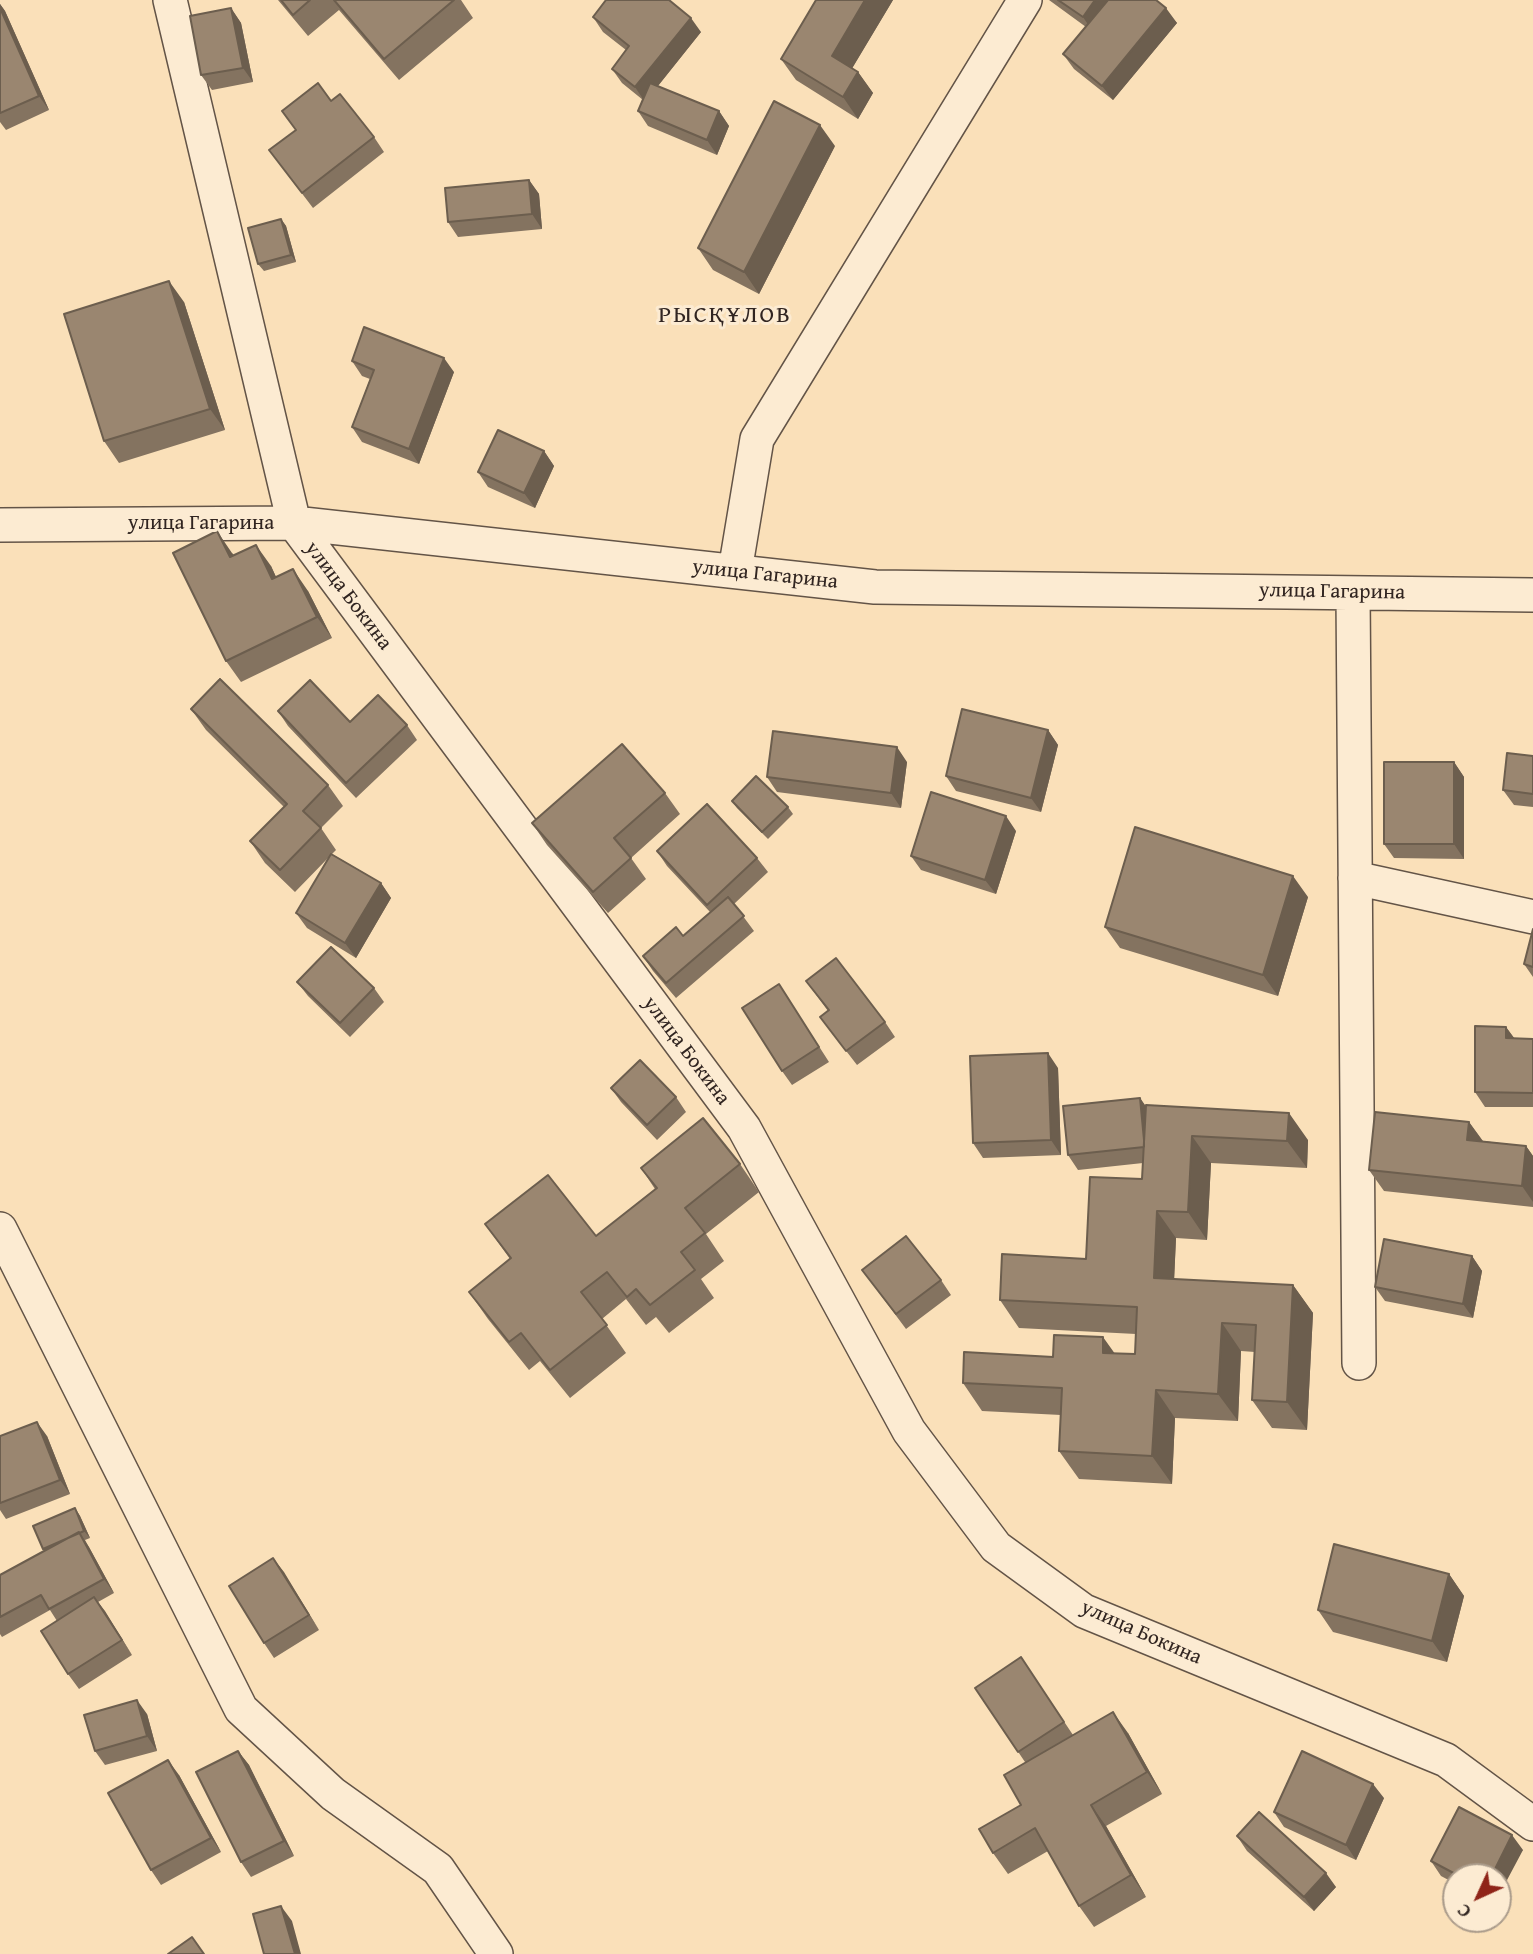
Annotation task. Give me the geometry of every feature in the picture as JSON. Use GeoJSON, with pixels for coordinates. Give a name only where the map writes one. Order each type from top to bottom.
{"type":"FeatureCollection","features":[{"type":"Feature","properties":{"kind":"street","name":"улица Бокина"},"geometry":{"type":"LineString","coordinates":[[170,0],[294,523],[744,1128],[909,1431],[996,1547],[1084,1611],[1446,1760],[1533,1824]]}},
{"type":"Feature","properties":{"kind":"street"},"geometry":{"type":"LineString","coordinates":[[735,571],[757,439],[1025,0]]}},
{"type":"Feature","properties":{"kind":"street","name":"улица Гагарина"},"geometry":{"type":"LineString","coordinates":[[0,525],[294,523],[875,587],[1533,595]]}},
{"type":"Feature","properties":{"kind":"street"},"geometry":{"type":"LineString","coordinates":[[1353,593],[1359,1363]]}},
{"type":"Feature","properties":{"kind":"street"},"geometry":{"type":"LineString","coordinates":[[1355,878],[1533,918]]}},
{"type":"Feature","properties":{"kind":"street"},"geometry":{"type":"LineString","coordinates":[[0,1230],[241,1709],[333,1794],[438,1869],[496,1954]]}},
{"type":"Feature","properties":{"kind":"building"},"geometry":{"type":"Polygon","coordinates":[[[281,0],[310,0],[293,15],[281,0]]]}},
{"type":"Feature","properties":{"kind":"building"},"geometry":{"type":"Polygon","coordinates":[[[334,0],[454,0],[384,59],[334,0]]]}},
{"type":"Feature","properties":{"kind":"building"},"geometry":{"type":"Polygon","coordinates":[[[606,0],[669,0],[691,18],[635,87],[612,69],[629,46],[593,17],[606,0]]]}},
{"type":"Feature","properties":{"kind":"building"},"geometry":{"type":"Polygon","coordinates":[[[816,0],[865,0],[832,56],[858,72],[843,97],[781,59],[816,0]]]}},
{"type":"Feature","properties":{"kind":"building"},"geometry":{"type":"Polygon","coordinates":[[[1058,0],[1095,0],[1083,17],[1058,0]]]}},
{"type":"Feature","properties":{"kind":"building"},"geometry":{"type":"Polygon","coordinates":[[[1108,0],[1156,0],[1166,8],[1102,86],[1063,54],[1108,0]]]}},
{"type":"Feature","properties":{"kind":"building"},"geometry":{"type":"Polygon","coordinates":[[[0,8],[39,96],[0,113],[0,8]]]}},
{"type":"Feature","properties":{"kind":"building"},"geometry":{"type":"Polygon","coordinates":[[[231,8],[243,68],[201,75],[190,16],[231,8]]]}},
{"type":"Feature","properties":{"kind":"building"},"geometry":{"type":"Polygon","coordinates":[[[318,83],[331,101],[340,94],[374,137],[302,193],[269,150],[296,130],[282,111],[318,83]]]}},
{"type":"Feature","properties":{"kind":"building"},"geometry":{"type":"Polygon","coordinates":[[[650,83],[719,111],[707,140],[638,111],[650,83]]]}},
{"type":"Feature","properties":{"kind":"building"},"geometry":{"type":"Polygon","coordinates":[[[774,101],[820,125],[744,272],[698,248],[774,101]]]}},
{"type":"Feature","properties":{"kind":"building"},"geometry":{"type":"Polygon","coordinates":[[[529,180],[532,214],[448,222],[445,188],[529,180]]]}},
{"type":"Feature","properties":{"kind":"building"},"geometry":{"type":"Polygon","coordinates":[[[281,219],[291,255],[258,264],[248,228],[281,219]]]}},
{"type":"Feature","properties":{"kind":"building"},"geometry":{"type":"Polygon","coordinates":[[[169,281],[210,409],[104,441],[64,314],[169,281]]]}},
{"type":"Feature","properties":{"kind":"building"},"geometry":{"type":"Polygon","coordinates":[[[364,327],[444,358],[409,449],[352,427],[374,370],[352,361],[364,327]]]}},
{"type":"Feature","properties":{"kind":"building"},"geometry":{"type":"Polygon","coordinates":[[[498,430],[544,451],[524,493],[478,472],[498,430]]]}},
{"type":"Feature","properties":{"kind":"building"},"geometry":{"type":"Polygon","coordinates":[[[217,531],[230,557],[256,545],[272,579],[293,569],[317,617],[226,661],[173,553],[217,531]]]}},
{"type":"Feature","properties":{"kind":"building"},"geometry":{"type":"Polygon","coordinates":[[[220,679],[328,785],[303,811],[321,828],[280,870],[250,841],[287,804],[191,709],[220,679]]]}},
{"type":"Feature","properties":{"kind":"building"},"geometry":{"type":"Polygon","coordinates":[[[310,680],[350,722],[378,695],[407,725],[346,783],[278,711],[310,680]]]}},
{"type":"Feature","properties":{"kind":"building"},"geometry":{"type":"Polygon","coordinates":[[[962,709],[1048,730],[1031,798],[946,776],[962,709]]]}},
{"type":"Feature","properties":{"kind":"building"},"geometry":{"type":"Polygon","coordinates":[[[773,731],[897,747],[891,793],[767,777],[773,731]]]}},
{"type":"Feature","properties":{"kind":"building"},"geometry":{"type":"Polygon","coordinates":[[[622,744],[665,793],[614,838],[631,858],[593,892],[532,823],[622,744]]]}},
{"type":"Feature","properties":{"kind":"building"},"geometry":{"type":"Polygon","coordinates":[[[1507,753],[1533,756],[1533,794],[1503,790],[1507,753]]]}},
{"type":"Feature","properties":{"kind":"building"},"geometry":{"type":"Polygon","coordinates":[[[1384,762],[1454,762],[1454,844],[1384,844],[1384,762]]]}},
{"type":"Feature","properties":{"kind":"building"},"geometry":{"type":"Polygon","coordinates":[[[756,776],[788,807],[762,832],[732,801],[756,776]]]}},
{"type":"Feature","properties":{"kind":"building"},"geometry":{"type":"Polygon","coordinates":[[[931,792],[1006,816],[985,880],[911,856],[931,792]]]}},
{"type":"Feature","properties":{"kind":"building"},"geometry":{"type":"Polygon","coordinates":[[[707,804],[757,858],[707,905],[657,851],[707,804]]]}},
{"type":"Feature","properties":{"kind":"building"},"geometry":{"type":"Polygon","coordinates":[[[1135,827],[1293,876],[1263,975],[1105,927],[1135,827]]]}},
{"type":"Feature","properties":{"kind":"building"},"geometry":{"type":"Polygon","coordinates":[[[331,854],[381,883],[345,943],[296,913],[331,854]]]}},
{"type":"Feature","properties":{"kind":"building"},"geometry":{"type":"Polygon","coordinates":[[[728,897],[744,916],[666,983],[643,956],[676,927],[683,936],[728,897]]]}},
{"type":"Feature","properties":{"kind":"building"},"geometry":{"type":"Polygon","coordinates":[[[1533,929],[1533,967],[1524,964],[1533,929]]]}},
{"type":"Feature","properties":{"kind":"building"},"geometry":{"type":"Polygon","coordinates":[[[331,947],[374,988],[340,1023],[297,982],[331,947]]]}},
{"type":"Feature","properties":{"kind":"building"},"geometry":{"type":"Polygon","coordinates":[[[836,958],[885,1022],[846,1051],[820,1017],[829,1010],[806,981],[836,958]]]}},
{"type":"Feature","properties":{"kind":"building"},"geometry":{"type":"Polygon","coordinates":[[[779,984],[819,1047],[782,1071],[742,1008],[779,984]]]}},
{"type":"Feature","properties":{"kind":"building"},"geometry":{"type":"Polygon","coordinates":[[[1475,1026],[1506,1027],[1506,1038],[1533,1039],[1533,1093],[1475,1092],[1475,1026]]]}},
{"type":"Feature","properties":{"kind":"building"},"geometry":{"type":"Polygon","coordinates":[[[1048,1053],[1051,1140],[973,1143],[970,1056],[1048,1053]]]}},
{"type":"Feature","properties":{"kind":"building"},"geometry":{"type":"Polygon","coordinates":[[[640,1060],[676,1097],[647,1125],[611,1088],[640,1060]]]}},
{"type":"Feature","properties":{"kind":"building"},"geometry":{"type":"Polygon","coordinates":[[[1140,1098],[1144,1147],[1068,1155],[1063,1106],[1140,1098]]]}},
{"type":"Feature","properties":{"kind":"building"},"geometry":{"type":"Polygon","coordinates":[[[1146,1105],[1289,1113],[1287,1141],[1192,1136],[1188,1212],[1157,1211],[1154,1278],[1293,1285],[1287,1402],[1252,1400],[1256,1325],[1222,1323],[1218,1394],[1156,1390],[1152,1456],[1059,1451],[1062,1388],[963,1383],[964,1352],[1053,1357],[1054,1335],[1103,1337],[1103,1353],[1135,1354],[1137,1307],[1000,1300],[1002,1254],[1086,1259],[1090,1177],[1142,1179],[1146,1105]]]}},
{"type":"Feature","properties":{"kind":"building"},"geometry":{"type":"Polygon","coordinates":[[[1375,1112],[1469,1122],[1467,1140],[1526,1146],[1522,1186],[1369,1170],[1375,1112]]]}},
{"type":"Feature","properties":{"kind":"building"},"geometry":{"type":"Polygon","coordinates":[[[703,1118],[740,1164],[685,1208],[705,1233],[681,1252],[695,1270],[650,1305],[636,1289],[627,1297],[607,1272],[581,1292],[607,1325],[550,1370],[521,1333],[509,1342],[469,1292],[511,1258],[485,1224],[548,1175],[596,1236],[657,1188],[641,1168],[703,1118]]]}},
{"type":"Feature","properties":{"kind":"building"},"geometry":{"type":"Polygon","coordinates":[[[906,1236],[941,1280],[896,1314],[862,1270],[906,1236]]]}},
{"type":"Feature","properties":{"kind":"building"},"geometry":{"type":"Polygon","coordinates":[[[1384,1239],[1472,1256],[1463,1304],[1375,1287],[1384,1239]]]}},
{"type":"Feature","properties":{"kind":"building"},"geometry":{"type":"Polygon","coordinates":[[[37,1422],[60,1480],[0,1503],[0,1436],[37,1422]]]}},
{"type":"Feature","properties":{"kind":"building"},"geometry":{"type":"Polygon","coordinates":[[[75,1508],[84,1531],[43,1549],[33,1526],[75,1508]]]}},
{"type":"Feature","properties":{"kind":"building"},"geometry":{"type":"Polygon","coordinates":[[[79,1532],[104,1579],[49,1609],[41,1595],[0,1617],[0,1575],[79,1532]]]}},
{"type":"Feature","properties":{"kind":"building"},"geometry":{"type":"Polygon","coordinates":[[[1334,1544],[1449,1574],[1432,1641],[1318,1610],[1334,1544]]]}},
{"type":"Feature","properties":{"kind":"building"},"geometry":{"type":"Polygon","coordinates":[[[273,1558],[309,1615],[264,1643],[229,1586],[273,1558]]]}},
{"type":"Feature","properties":{"kind":"building"},"geometry":{"type":"Polygon","coordinates":[[[94,1597],[122,1640],[68,1674],[41,1631],[94,1597]]]}},
{"type":"Feature","properties":{"kind":"building"},"geometry":{"type":"Polygon","coordinates":[[[1021,1657],[1064,1722],[1018,1752],[975,1688],[1021,1657]]]}},
{"type":"Feature","properties":{"kind":"building"},"geometry":{"type":"Polygon","coordinates":[[[137,1700],[147,1736],[95,1751],[84,1715],[137,1700]]]}},
{"type":"Feature","properties":{"kind":"building"},"geometry":{"type":"Polygon","coordinates":[[[1113,1712],[1147,1772],[1091,1805],[1131,1875],[1079,1906],[1035,1828],[993,1853],[979,1829],[1021,1805],[1004,1775],[1113,1712]]]}},
{"type":"Feature","properties":{"kind":"building"},"geometry":{"type":"Polygon","coordinates":[[[238,1751],[284,1841],[241,1862],[196,1772],[238,1751]]]}},
{"type":"Feature","properties":{"kind":"building"},"geometry":{"type":"Polygon","coordinates":[[[1302,1751],[1373,1784],[1346,1845],[1274,1812],[1302,1751]]]}},
{"type":"Feature","properties":{"kind":"building"},"geometry":{"type":"Polygon","coordinates":[[[168,1760],[211,1838],[151,1870],[108,1793],[168,1760]]]}},
{"type":"Feature","properties":{"kind":"building"},"geometry":{"type":"Polygon","coordinates":[[[1459,1807],[1512,1835],[1498,1863],[1442,1863],[1442,1867],[1431,1861],[1459,1807]]]}},
{"type":"Feature","properties":{"kind":"building"},"geometry":{"type":"Polygon","coordinates":[[[1259,1812],[1326,1873],[1304,1897],[1237,1836],[1259,1812]]]}},
{"type":"Feature","properties":{"kind":"building"},"geometry":{"type":"Polygon","coordinates":[[[281,1906],[295,1954],[264,1954],[253,1914],[281,1906]]]}},
{"type":"Feature","properties":{"kind":"building"},"geometry":{"type":"Polygon","coordinates":[[[192,1937],[204,1954],[168,1954],[192,1937]]]}},
{"type":"Feature","properties":{"kind":"district","name":"РЫСҚҰЛОВ"},"geometry":{"type":"Point","coordinates":[725,316]}}]}
